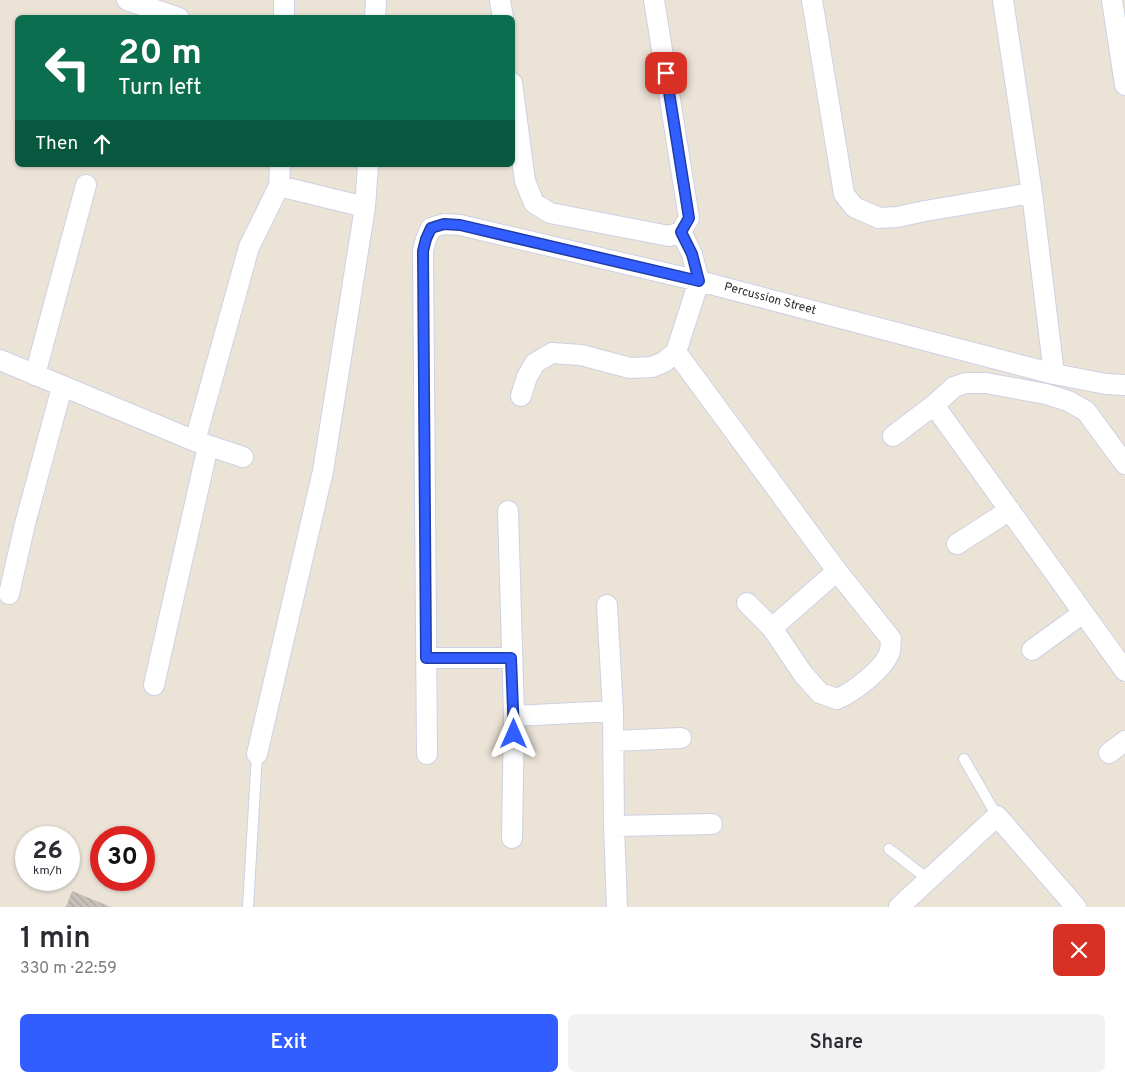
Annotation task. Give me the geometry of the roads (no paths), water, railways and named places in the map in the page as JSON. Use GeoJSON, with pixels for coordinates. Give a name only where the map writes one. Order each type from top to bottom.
{"type":"FeatureCollection","features":[{"type":"Feature","properties":{"kind":"street"},"geometry":{"type":"LineString","coordinates":[[127,0],[170,15]]}},
{"type":"Feature","properties":{"kind":"street"},"geometry":{"type":"LineString","coordinates":[[284,0],[284,15]]}},
{"type":"Feature","properties":{"kind":"street"},"geometry":{"type":"LineString","coordinates":[[375,15],[376,0]]}},
{"type":"Feature","properties":{"kind":"street"},"geometry":{"type":"LineString","coordinates":[[500,0],[502,15]]}},
{"type":"Feature","properties":{"kind":"street"},"geometry":{"type":"LineString","coordinates":[[515,106],[525,181],[534,203],[550,213],[560,215],[669,236],[681,232],[689,218],[654,0]]}},
{"type":"Feature","properties":{"kind":"street"},"geometry":{"type":"LineString","coordinates":[[812,0],[844,194],[854,207],[879,218],[897,218],[925,211],[1032,193]]}},
{"type":"Feature","properties":{"kind":"street"},"geometry":{"type":"LineString","coordinates":[[1003,0],[1032,193],[1054,374]]}},
{"type":"Feature","properties":{"kind":"street"},"geometry":{"type":"LineString","coordinates":[[1112,0],[1125,85]]}},
{"type":"Feature","properties":{"kind":"street"},"geometry":{"type":"LineString","coordinates":[[154,685],[202,444],[249,247],[279,186],[280,167]]}},
{"type":"Feature","properties":{"kind":"street"},"geometry":{"type":"LineString","coordinates":[[256,754],[323,471],[366,207],[368,167]]}},
{"type":"Feature","properties":{"kind":"street"},"geometry":{"type":"LineString","coordinates":[[35,375],[86,185]]}},
{"type":"Feature","properties":{"kind":"street"},"geometry":{"type":"LineString","coordinates":[[279,186],[366,207]]}},
{"type":"Feature","properties":{"kind":"street","name":"Percussion Street"},"geometry":{"type":"LineString","coordinates":[[427,754],[423,251],[431,228],[444,224],[460,225],[699,281],[1054,374],[1106,384],[1125,384]]}},
{"type":"Feature","properties":{"kind":"street"},"geometry":{"type":"LineString","coordinates":[[521,396],[527,377],[535,364],[552,353],[581,355],[630,368],[652,367],[664,362],[676,352],[699,281],[692,254],[681,232]]}},
{"type":"Feature","properties":{"kind":"street"},"geometry":{"type":"LineString","coordinates":[[676,352],[837,571],[891,638],[890,651],[882,666],[846,695],[837,699],[820,693],[803,674],[772,628],[747,603]]}},
{"type":"Feature","properties":{"kind":"street"},"geometry":{"type":"LineString","coordinates":[[0,360],[202,444],[243,457]]}},
{"type":"Feature","properties":{"kind":"street"},"geometry":{"type":"LineString","coordinates":[[893,436],[934,405],[954,387],[966,383],[986,383],[1046,394],[1068,401],[1086,412],[1125,464]]}},
{"type":"Feature","properties":{"kind":"street"},"geometry":{"type":"LineString","coordinates":[[9,594],[25,524],[62,386]]}},
{"type":"Feature","properties":{"kind":"street"},"geometry":{"type":"LineString","coordinates":[[934,405],[1125,671]]}},
{"type":"Feature","properties":{"kind":"street"},"geometry":{"type":"LineString","coordinates":[[957,544],[1010,510]]}},
{"type":"Feature","properties":{"kind":"street"},"geometry":{"type":"LineString","coordinates":[[508,511],[514,716],[512,838]]}},
{"type":"Feature","properties":{"kind":"street"},"geometry":{"type":"LineString","coordinates":[[772,628],[837,571]]}},
{"type":"Feature","properties":{"kind":"street"},"geometry":{"type":"LineString","coordinates":[[607,606],[613,711],[617,907]]}},
{"type":"Feature","properties":{"kind":"street"},"geometry":{"type":"LineString","coordinates":[[1032,650],[1083,613]]}},
{"type":"Feature","properties":{"kind":"street"},"geometry":{"type":"LineString","coordinates":[[426,658],[511,658]]}},
{"type":"Feature","properties":{"kind":"street"},"geometry":{"type":"LineString","coordinates":[[514,716],[613,711]]}},
{"type":"Feature","properties":{"kind":"street"},"geometry":{"type":"LineString","coordinates":[[614,742],[681,738]]}},
{"type":"Feature","properties":{"kind":"street"},"geometry":{"type":"LineString","coordinates":[[1109,753],[1125,741]]}},
{"type":"Feature","properties":{"kind":"street"},"geometry":{"type":"LineString","coordinates":[[899,907],[997,816],[1068,904]]}},
{"type":"Feature","properties":{"kind":"street"},"geometry":{"type":"LineString","coordinates":[[614,826],[712,824]]}},
{"type":"Feature","properties":{"kind":"lane"},"geometry":{"type":"LineString","coordinates":[[248,907],[256,754]]}},
{"type":"Feature","properties":{"kind":"lane"},"geometry":{"type":"LineString","coordinates":[[964,759],[997,816]]}},
{"type":"Feature","properties":{"kind":"lane"},"geometry":{"type":"LineString","coordinates":[[889,849],[929,880]]}}]}
